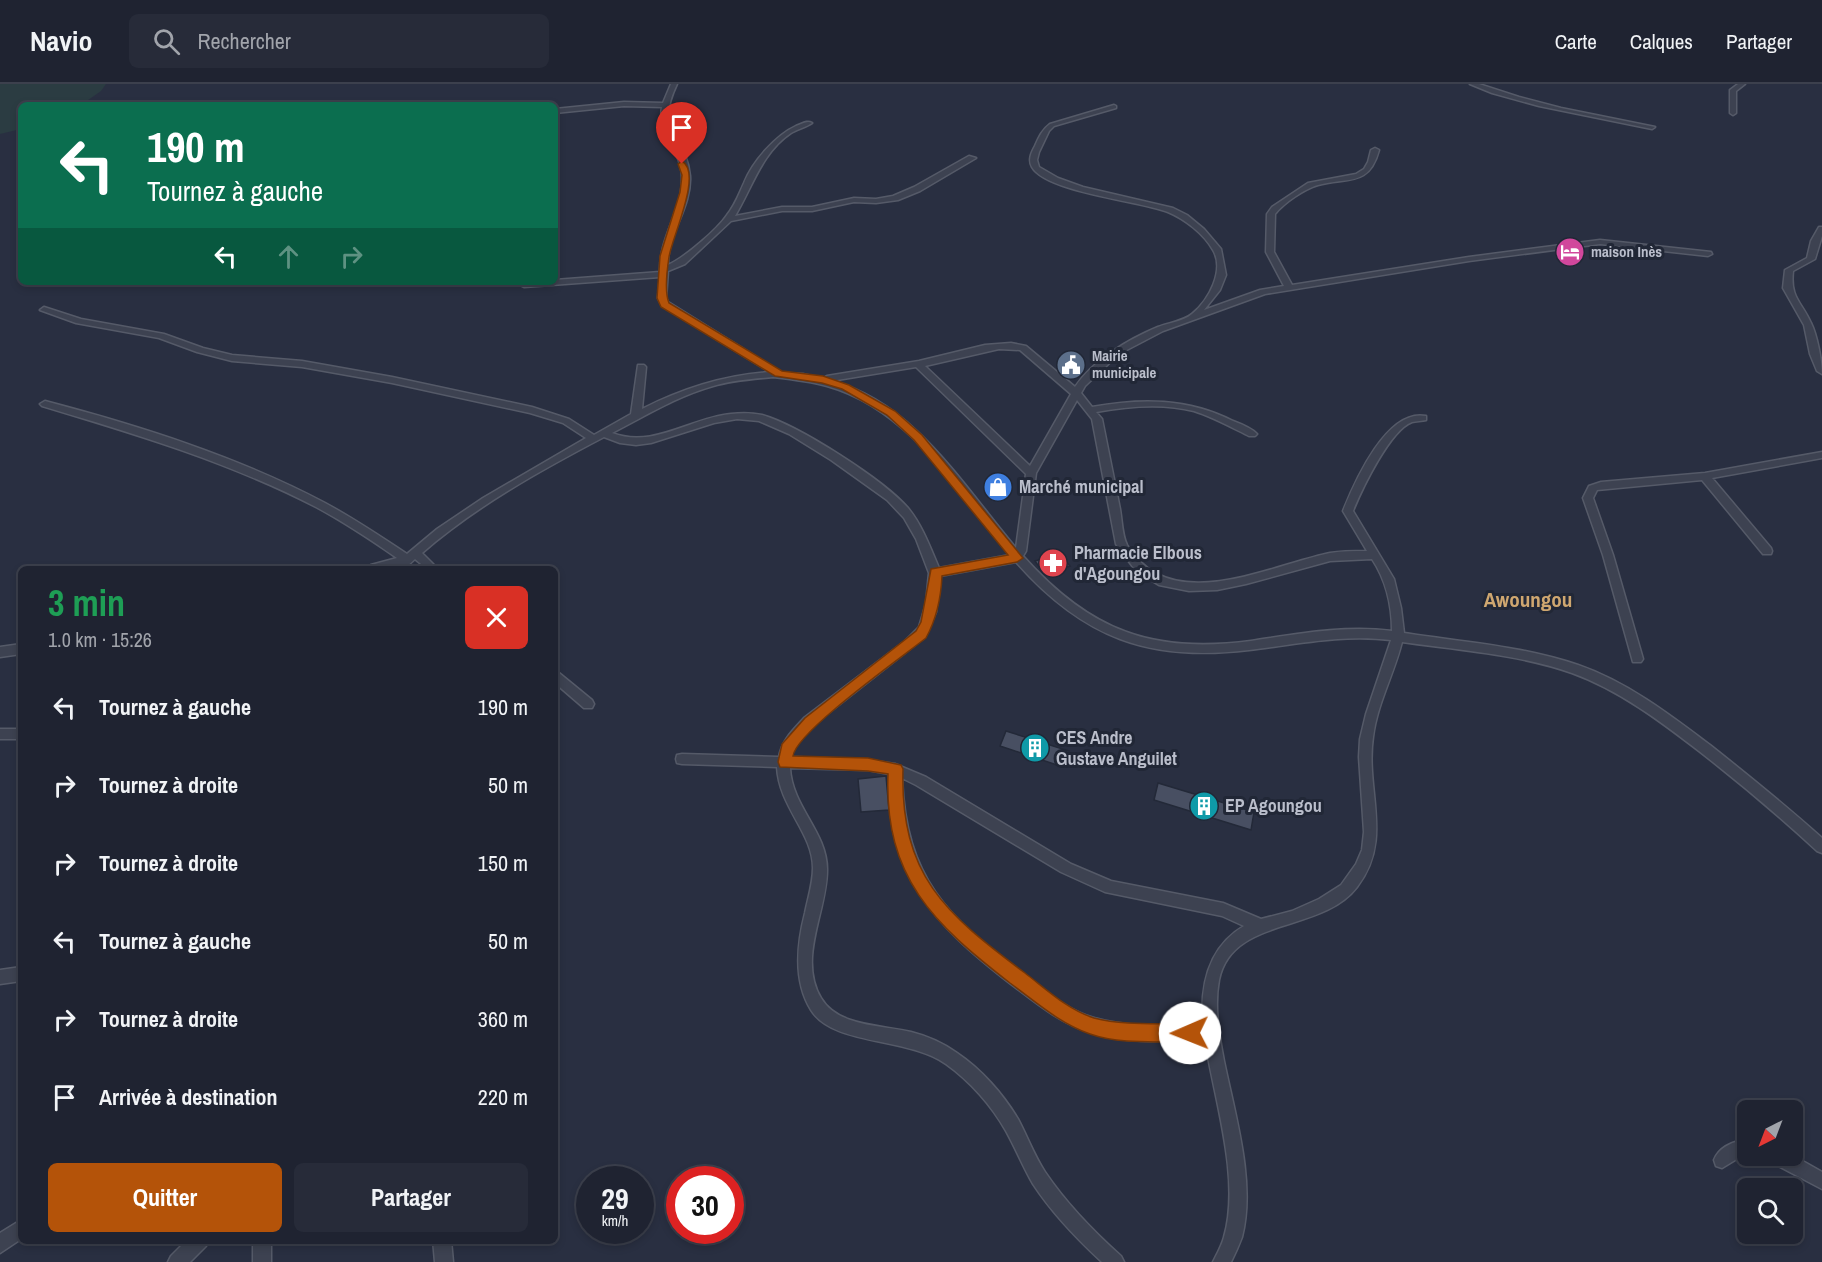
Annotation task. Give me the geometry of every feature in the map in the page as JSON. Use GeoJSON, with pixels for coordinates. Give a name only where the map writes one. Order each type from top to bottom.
{"type":"FeatureCollection","features":[{"type":"Feature","properties":{"kind":"street"},"geometry":{"type":"LineString","coordinates":[[674,84],[665,105],[667,129],[677,148],[686,175],[680,210],[664,256],[662,298],[664,304],[779,374]]}},
{"type":"Feature","properties":{"kind":"street"},"geometry":{"type":"LineString","coordinates":[[1473,84],[1512,98],[1585,115],[1652,127]]}},
{"type":"Feature","properties":{"kind":"street"},"geometry":{"type":"LineString","coordinates":[[1733,113],[1733,90],[1742,84]]}},
{"type":"Feature","properties":{"kind":"street"},"geometry":{"type":"LineString","coordinates":[[558,111],[624,104],[665,105]]}},
{"type":"Feature","properties":{"kind":"street"},"geometry":{"type":"LineString","coordinates":[[1114,107],[1052,125],[1046,130],[1035,152],[1036,168],[1055,180],[1081,189],[1170,210],[1184,217],[1201,231],[1218,251],[1222,275],[1216,290],[1196,315]]}},
{"type":"Feature","properties":{"kind":"street"},"geometry":{"type":"LineString","coordinates":[[558,282],[664,272],[682,262],[729,219],[744,195],[748,181],[769,150],[788,132],[809,123]]}},
{"type":"Feature","properties":{"kind":"street"},"geometry":{"type":"LineString","coordinates":[[1290,289],[1270,252],[1271,214],[1310,185],[1344,181],[1356,177],[1374,160],[1375,150]]}},
{"type":"Feature","properties":{"kind":"street"},"geometry":{"type":"LineString","coordinates":[[729,219],[782,209],[812,209],[854,200],[876,201],[895,198],[917,189],[972,158]]}},
{"type":"Feature","properties":{"kind":"street"},"geometry":{"type":"LineString","coordinates":[[1822,230],[1815,241],[1811,259],[1789,270],[1786,280],[1787,288],[1808,325],[1814,354],[1822,370]]}},
{"type":"Feature","properties":{"kind":"street"},"geometry":{"type":"LineString","coordinates":[[936,573],[1017,558],[1021,551],[1031,473],[1076,393],[1082,384],[1116,352],[1160,329],[1196,315],[1211,313],[1246,297],[1424,266],[1600,242],[1708,254]]}},
{"type":"Feature","properties":{"kind":"street"},"geometry":{"type":"LineString","coordinates":[[44,310],[88,323],[160,336],[232,358],[302,364],[392,380],[532,410],[566,421],[592,438]]}},
{"type":"Feature","properties":{"kind":"street"},"geometry":{"type":"LineString","coordinates":[[823,380],[918,364],[998,346],[1014,346],[1029,352],[1076,393],[1097,419],[1121,544],[1129,559],[1157,579],[1183,588],[1206,589],[1331,557],[1376,555]]}},
{"type":"Feature","properties":{"kind":"street"},"geometry":{"type":"LineString","coordinates":[[918,364],[1031,473]]}},
{"type":"Feature","properties":{"kind":"street"},"geometry":{"type":"LineString","coordinates":[[636,417],[641,367]]}},
{"type":"Feature","properties":{"kind":"street"},"geometry":{"type":"LineString","coordinates":[[401,566],[411,556],[508,485],[592,438],[682,394],[748,376],[779,374],[823,380],[867,398],[891,413],[918,437],[1017,558],[1043,586],[1075,613],[1105,629],[1146,643],[1198,650],[1254,645],[1326,634],[1359,633],[1481,648],[1541,659],[1588,674],[1614,686],[1667,720],[1752,784],[1822,847]]}},
{"type":"Feature","properties":{"kind":"street"},"geometry":{"type":"LineString","coordinates":[[45,404],[154,436],[266,480],[346,518],[428,566]]}},
{"type":"Feature","properties":{"kind":"street"},"geometry":{"type":"LineString","coordinates":[[1091,410],[1110,406],[1166,404],[1190,407],[1252,434]]}},
{"type":"Feature","properties":{"kind":"street"},"geometry":{"type":"LineString","coordinates":[[603,434],[629,443],[648,442],[716,419],[745,416],[761,418],[838,460],[890,496],[912,521],[936,573],[935,591],[928,622],[921,634],[810,722],[787,748],[785,788],[794,811],[812,840],[820,861],[820,881],[810,917],[805,966],[811,994],[821,1012],[840,1025],[913,1040],[942,1052],[962,1067],[990,1095],[1011,1122],[1041,1180],[1091,1240],[1115,1262]]}},
{"type":"Feature","properties":{"kind":"street"},"geometry":{"type":"LineString","coordinates":[[1222,1262],[1233,1237],[1237,1202],[1228,1117],[1211,1032],[1209,1004],[1213,977],[1224,952],[1239,938],[1260,926],[1294,917],[1328,900],[1350,886],[1360,871],[1369,847],[1372,805],[1366,771],[1366,740],[1372,712],[1398,637],[1388,576],[1352,522],[1348,511],[1366,473],[1397,429],[1411,419],[1423,418]]}},
{"type":"Feature","properties":{"kind":"street"},"geometry":{"type":"LineString","coordinates":[[1637,659],[1608,555],[1588,498],[1593,488],[1601,485],[1705,476],[1822,454]]}},
{"type":"Feature","properties":{"kind":"street"},"geometry":{"type":"LineString","coordinates":[[1705,476],[1767,551]]}},
{"type":"Feature","properties":{"kind":"street"},"geometry":{"type":"LineString","coordinates":[[381,566],[411,556]]}},
{"type":"Feature","properties":{"kind":"street"},"geometry":{"type":"LineString","coordinates":[[0,652],[18,649]]}},
{"type":"Feature","properties":{"kind":"street"},"geometry":{"type":"LineString","coordinates":[[558,679],[588,704]]}},
{"type":"Feature","properties":{"kind":"street"},"geometry":{"type":"LineString","coordinates":[[0,734],[18,734]]}},
{"type":"Feature","properties":{"kind":"street"},"geometry":{"type":"LineString","coordinates":[[682,759],[868,765],[895,769],[921,781],[1066,868],[1110,887],[1223,910],[1260,926]]}},
{"type":"Feature","properties":{"kind":"street"},"geometry":{"type":"LineString","coordinates":[[895,769],[894,798],[900,832],[913,872],[924,892],[967,939],[1066,1014],[1092,1026],[1121,1032],[1211,1032]]}},
{"type":"Feature","properties":{"kind":"street"},"geometry":{"type":"LineString","coordinates":[[0,977],[18,974]]}},
{"type":"Feature","properties":{"kind":"street"},"geometry":{"type":"LineString","coordinates":[[1722,1160],[1737,1149]]}},
{"type":"Feature","properties":{"kind":"street"},"geometry":{"type":"LineString","coordinates":[[1795,1166],[1822,1181]]}},
{"type":"Feature","properties":{"kind":"street"},"geometry":{"type":"LineString","coordinates":[[0,1244],[18,1231]]}},
{"type":"Feature","properties":{"kind":"street"},"geometry":{"type":"LineString","coordinates":[[177,1262],[196,1244]]}},
{"type":"Feature","properties":{"kind":"street"},"geometry":{"type":"LineString","coordinates":[[262,1244],[262,1262]]}},
{"type":"Feature","properties":{"kind":"street"},"geometry":{"type":"LineString","coordinates":[[442,1244],[444,1262]]}},
{"type":"Feature","properties":{"kind":"shaded area"},"geometry":{"type":"Polygon","coordinates":[[[0,84],[106,84],[101,91],[85,102],[18,102],[18,130],[0,134],[0,84]]]}},
{"type":"Feature","properties":{"kind":"building","name":"Pharmacie Elbous d'Agoungou"},"geometry":{"type":"Polygon","coordinates":[[[1060,553],[1070,566],[1044,574],[1035,561],[1060,553]]]}},
{"type":"Feature","properties":{"kind":"building","name":"CES Andre Gustave Anguilet"},"geometry":{"type":"Polygon","coordinates":[[[1006,731],[1069,751],[1063,767],[1000,746],[1006,731]]]}},
{"type":"Feature","properties":{"kind":"building"},"geometry":{"type":"Polygon","coordinates":[[[886,776],[889,810],[861,812],[858,779],[886,776]]]}},
{"type":"Feature","properties":{"kind":"building","name":"EP Agoungou"},"geometry":{"type":"Polygon","coordinates":[[[1158,783],[1254,812],[1251,830],[1154,800],[1158,783]]]}},
{"type":"Feature","properties":{"kind":"place","name":"maison Inès"},"geometry":{"type":"Point","coordinates":[1570,252]}},
{"type":"Feature","properties":{"kind":"place","name":"Mairie municipale"},"geometry":{"type":"Point","coordinates":[1071,365]}},
{"type":"Feature","properties":{"kind":"place","name":"Marché municipal"},"geometry":{"type":"Point","coordinates":[998,487]}},
{"type":"Feature","properties":{"kind":"place","name":"Pharmacie Elbous d'Agoungou"},"geometry":{"type":"Point","coordinates":[1053,563]}},
{"type":"Feature","properties":{"kind":"place","name":"CES Andre Gustave Anguilet"},"geometry":{"type":"Point","coordinates":[1035,748]}},
{"type":"Feature","properties":{"kind":"place","name":"EP Agoungou"},"geometry":{"type":"Point","coordinates":[1204,806]}},
{"type":"Feature","properties":{"kind":"district","name":"Awoungou"},"geometry":{"type":"Point","coordinates":[1528,600]}},
{"type":"Feature","properties":{"kind":"route"},"geometry":{"type":"LineString","coordinates":[[682,164],[686,175],[684,192],[664,256],[662,298],[664,304],[779,374],[801,375],[846,387],[891,413],[918,437],[1017,558],[936,573],[935,591],[928,622],[921,634],[810,722],[787,748],[785,762],[868,765],[895,769],[894,798],[900,832],[913,872],[924,892],[967,939],[1014,977],[1066,1014],[1092,1026],[1121,1032],[1190,1033]]}}]}
